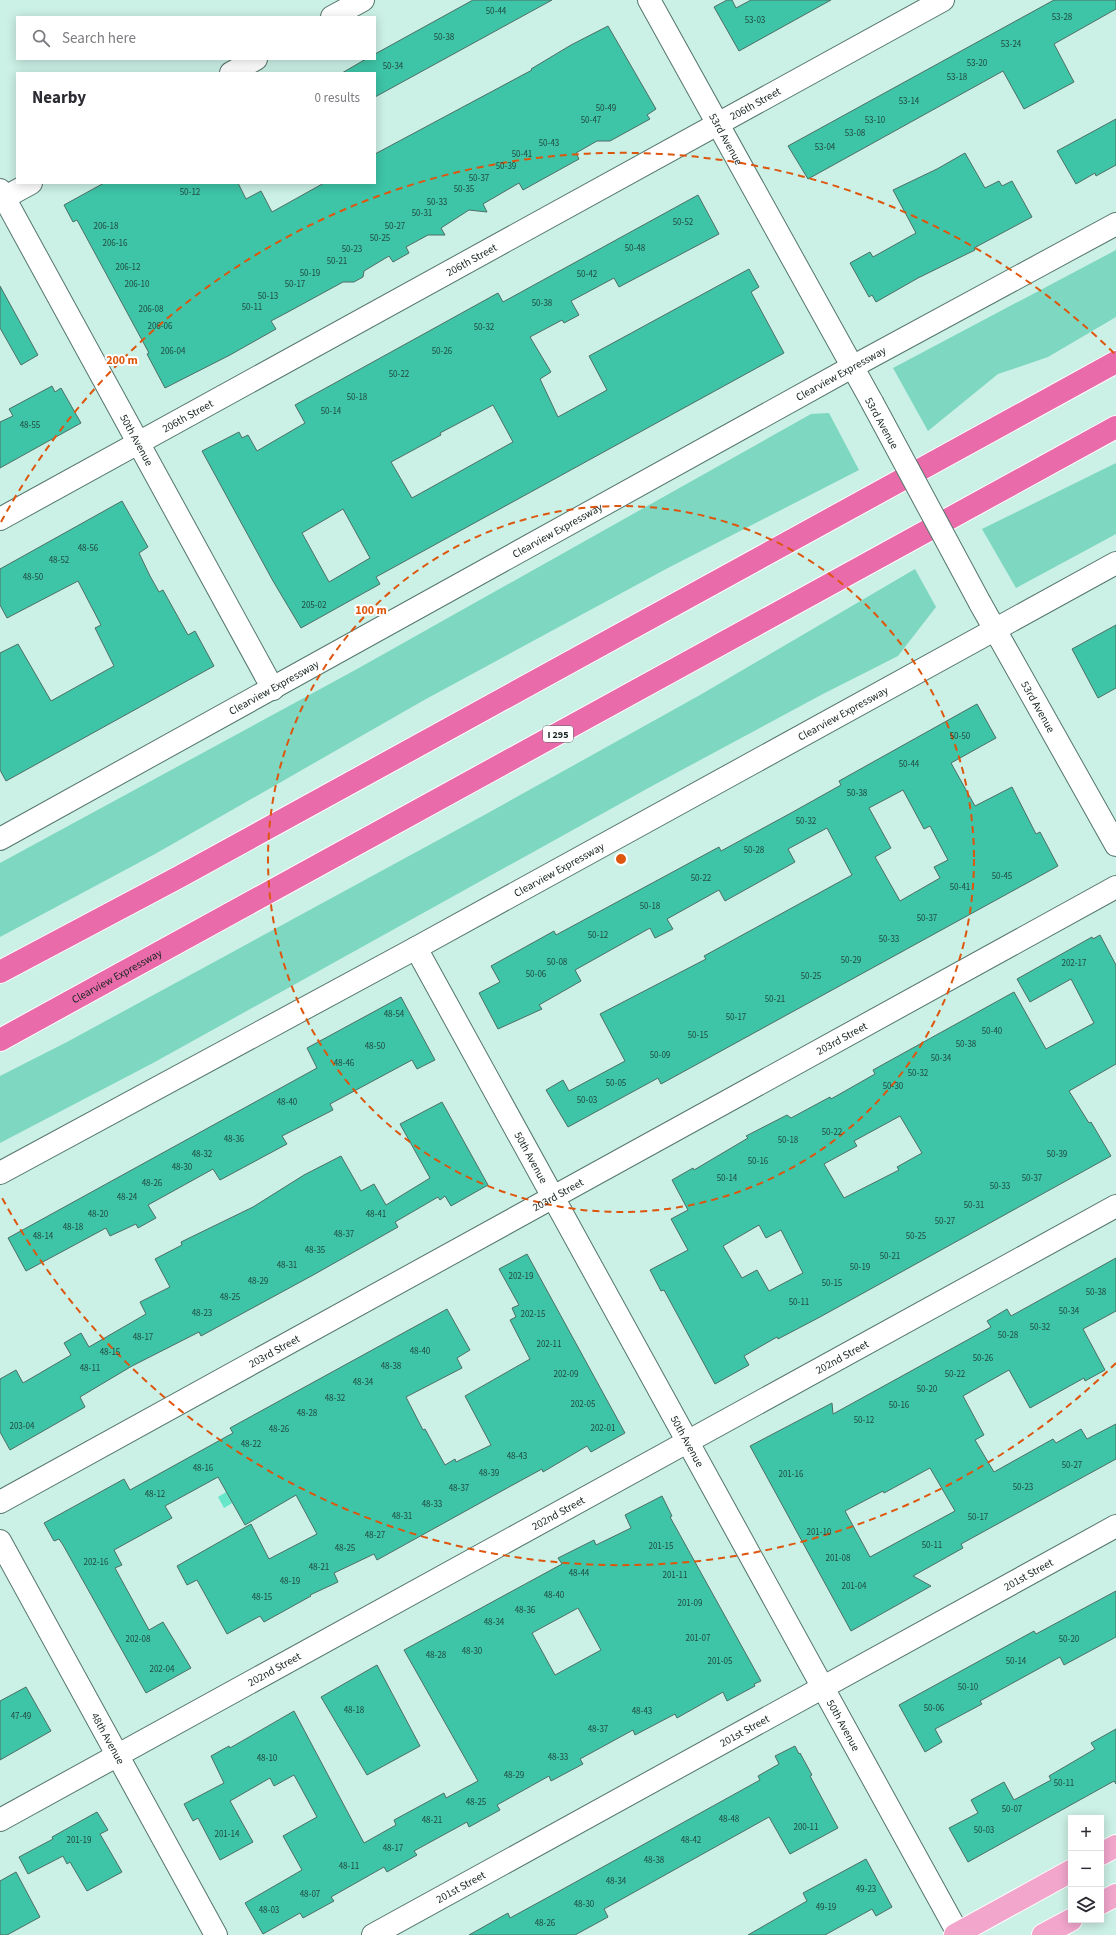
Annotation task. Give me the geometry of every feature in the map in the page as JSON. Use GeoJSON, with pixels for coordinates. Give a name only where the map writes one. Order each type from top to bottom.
{"type":"FeatureCollection","features":[{"type":"Feature","properties":{"kind":"highway"},"geometry":{"type":"LineString","coordinates":[[0,972],[186,873],[1116,362]]}},
{"type":"Feature","properties":{"kind":"highway","name":"Clearview Expressway"},"geometry":{"type":"LineString","coordinates":[[0,1040],[1116,427]]}},
{"type":"Feature","properties":{"kind":"main road"},"geometry":{"type":"LineString","coordinates":[[1104,1852],[1116,1846]]}},
{"type":"Feature","properties":{"kind":"main road"},"geometry":{"type":"LineString","coordinates":[[957,1934],[1068,1873]]}},
{"type":"Feature","properties":{"kind":"main road"},"geometry":{"type":"LineString","coordinates":[[1104,1901],[1116,1895]]}},
{"type":"Feature","properties":{"kind":"main road"},"geometry":{"type":"LineString","coordinates":[[1043,1935],[1068,1922]]}},
{"type":"Feature","properties":{"kind":"street"},"geometry":{"type":"LineString","coordinates":[[334,16],[363,0]]}},
{"type":"Feature","properties":{"kind":"street","name":"53rd Avenue"},"geometry":{"type":"LineString","coordinates":[[649,0],[872,402],[993,630],[1116,845]]}},
{"type":"Feature","properties":{"kind":"street","name":"206th Street"},"geometry":{"type":"LineString","coordinates":[[0,519],[943,0]]}},
{"type":"Feature","properties":{"kind":"street"},"geometry":{"type":"LineString","coordinates":[[233,72],[254,60]]}},
{"type":"Feature","properties":{"kind":"street"},"geometry":{"type":"LineString","coordinates":[[1,196],[29,184]]}},
{"type":"Feature","properties":{"kind":"street","name":"50th Avenue"},"geometry":{"type":"LineString","coordinates":[[1,196],[273,689]]}},
{"type":"Feature","properties":{"kind":"street","name":"Clearview Expressway"},"geometry":{"type":"LineString","coordinates":[[0,839],[852,368],[1116,224]]}},
{"type":"Feature","properties":{"kind":"street","name":"Clearview Expressway"},"geometry":{"type":"LineString","coordinates":[[0,1173],[416,948],[1116,563]]}},
{"type":"Feature","properties":{"kind":"street","name":"203rd Street"},"geometry":{"type":"LineString","coordinates":[[0,1502],[552,1196],[1116,887]]}},
{"type":"Feature","properties":{"kind":"street","name":"50th Avenue"},"geometry":{"type":"LineString","coordinates":[[416,948],[824,1687],[957,1934]]}},
{"type":"Feature","properties":{"kind":"street","name":"202nd Street"},"geometry":{"type":"LineString","coordinates":[[0,1820],[1116,1206]]}},
{"type":"Feature","properties":{"kind":"street","name":"201st Street"},"geometry":{"type":"LineString","coordinates":[[373,1935],[1116,1526]]}},
{"type":"Feature","properties":{"kind":"street","name":"48th Avenue"},"geometry":{"type":"LineString","coordinates":[[0,1541],[216,1935]]}},
{"type":"Feature","properties":{"kind":"shaded area"},"geometry":{"type":"Polygon","coordinates":[[[1116,250],[1116,317],[1048,357],[998,374],[928,431],[893,368],[1116,250]]]}},
{"type":"Feature","properties":{"kind":"shaded area"},"geometry":{"type":"Polygon","coordinates":[[[829,413],[859,470],[666,569],[426,699],[155,854],[0,937],[0,863],[357,669],[811,414],[829,413]]]}},
{"type":"Feature","properties":{"kind":"shaded area"},"geometry":{"type":"Polygon","coordinates":[[[1116,463],[1116,534],[1016,588],[982,529],[1116,463]]]}},
{"type":"Feature","properties":{"kind":"shaded area"},"geometry":{"type":"Polygon","coordinates":[[[915,569],[936,607],[898,656],[821,695],[652,786],[153,1063],[0,1143],[0,1076],[67,1042],[488,813],[700,695],[915,569]]]}},
{"type":"Feature","properties":{"kind":"shaded area"},"geometry":{"type":"Polygon","coordinates":[[[241,1483],[247,1494],[224,1508],[218,1497],[241,1483]]]}},
{"type":"Feature","properties":{"kind":"building"},"geometry":{"type":"Polygon","coordinates":[[[473,0],[552,0],[376,96],[376,72],[344,72],[364,60],[376,60],[376,53],[473,0]]]}},
{"type":"Feature","properties":{"kind":"building"},"geometry":{"type":"Polygon","coordinates":[[[727,0],[732,0],[736,8],[751,0],[831,0],[739,51],[714,7],[727,0]]]}},
{"type":"Feature","properties":{"kind":"building"},"geometry":{"type":"Polygon","coordinates":[[[1054,0],[1116,0],[1116,9],[1054,44],[1074,82],[1024,109],[1003,71],[808,179],[788,146],[1054,0]]]}},
{"type":"Feature","properties":{"kind":"building"},"geometry":{"type":"Polygon","coordinates":[[[608,26],[656,109],[647,115],[650,119],[610,141],[597,141],[576,153],[579,159],[523,190],[519,183],[483,204],[487,212],[469,210],[441,228],[445,235],[428,235],[406,247],[409,253],[393,262],[389,256],[364,271],[363,277],[354,282],[343,282],[271,321],[276,329],[230,355],[165,388],[147,354],[149,353],[77,220],[73,222],[64,205],[102,184],[238,184],[246,199],[261,191],[272,212],[322,184],[376,184],[376,153],[532,70],[531,69],[571,45],[608,26]]]}},
{"type":"Feature","properties":{"kind":"building"},"geometry":{"type":"Polygon","coordinates":[[[1116,119],[1116,165],[1096,176],[1095,173],[1076,184],[1057,151],[1116,119]]]}},
{"type":"Feature","properties":{"kind":"building"},"geometry":{"type":"Polygon","coordinates":[[[965,153],[985,188],[999,181],[1002,186],[1012,181],[1032,217],[974,248],[975,250],[918,278],[876,302],[872,295],[869,297],[850,263],[870,252],[873,257],[916,233],[893,190],[937,169],[965,153]]]}},
{"type":"Feature","properties":{"kind":"building"},"geometry":{"type":"Polygon","coordinates":[[[698,195],[719,234],[619,287],[614,278],[571,301],[579,315],[564,323],[562,320],[530,337],[551,372],[540,379],[558,417],[607,390],[589,356],[749,269],[759,287],[751,292],[784,353],[376,577],[380,584],[301,628],[273,581],[202,451],[239,432],[242,438],[248,435],[257,451],[305,423],[295,405],[498,293],[503,302],[698,195]],[[493,405],[440,433],[441,435],[391,462],[412,498],[513,442],[493,405]],[[343,509],[302,533],[329,582],[370,558],[343,509]]]}},
{"type":"Feature","properties":{"kind":"building"},"geometry":{"type":"Polygon","coordinates":[[[0,286],[38,355],[21,365],[0,328],[0,286]]]}},
{"type":"Feature","properties":{"kind":"building"},"geometry":{"type":"Polygon","coordinates":[[[52,386],[55,392],[61,388],[81,423],[0,468],[0,422],[13,416],[9,409],[52,386]]]}},
{"type":"Feature","properties":{"kind":"building"},"geometry":{"type":"Polygon","coordinates":[[[122,501],[148,547],[139,553],[150,576],[159,592],[163,590],[188,635],[195,631],[214,666],[6,781],[0,770],[0,653],[18,644],[51,701],[114,666],[95,628],[101,625],[78,581],[7,618],[0,605],[0,569],[122,501]]]}},
{"type":"Feature","properties":{"kind":"building"},"geometry":{"type":"Polygon","coordinates":[[[1116,625],[1116,688],[1098,698],[1072,649],[1116,625]]]}},
{"type":"Feature","properties":{"kind":"building"},"geometry":{"type":"Polygon","coordinates":[[[977,704],[996,738],[951,763],[975,806],[1012,787],[1036,834],[1040,832],[1058,866],[661,1084],[658,1078],[568,1127],[546,1090],[563,1080],[569,1091],[625,1061],[600,1014],[706,959],[704,956],[852,875],[827,828],[788,849],[795,862],[725,901],[719,890],[667,919],[673,929],[655,938],[650,928],[575,970],[581,981],[539,1005],[542,1009],[498,1029],[479,993],[500,982],[491,966],[554,931],[556,935],[719,847],[721,851],[841,785],[839,781],[977,704]],[[903,790],[869,808],[891,848],[875,857],[900,901],[940,878],[934,867],[948,860],[930,826],[924,829],[903,790]]]}},
{"type":"Feature","properties":{"kind":"building"},"geometry":{"type":"Polygon","coordinates":[[[1100,935],[1116,965],[1116,1064],[1069,1091],[1089,1123],[1091,1122],[1111,1156],[820,1317],[778,1339],[777,1337],[744,1356],[749,1365],[715,1384],[664,1290],[661,1291],[650,1270],[688,1250],[671,1219],[688,1210],[672,1180],[693,1168],[694,1170],[748,1138],[746,1136],[787,1115],[791,1118],[830,1097],[831,1099],[875,1074],[873,1070],[1014,992],[1046,1049],[1094,1023],[1071,979],[1030,1002],[1017,979],[1092,937],[1093,939],[1100,935]],[[900,1116],[854,1141],[857,1146],[824,1164],[844,1198],[899,1170],[897,1167],[922,1153],[900,1116]],[[759,1225],[723,1246],[742,1278],[757,1270],[769,1291],[803,1273],[781,1230],[766,1238],[759,1225]]]}},
{"type":"Feature","properties":{"kind":"building"},"geometry":{"type":"Polygon","coordinates":[[[401,997],[435,1060],[417,1069],[412,1060],[330,1104],[333,1110],[282,1136],[287,1144],[220,1180],[213,1169],[148,1205],[156,1218],[138,1228],[136,1224],[110,1236],[106,1228],[26,1271],[8,1238],[317,1068],[307,1048],[401,997]]]}},
{"type":"Feature","properties":{"kind":"building"},"geometry":{"type":"Polygon","coordinates":[[[442,1102],[488,1185],[451,1206],[445,1196],[440,1200],[438,1197],[395,1222],[398,1227],[315,1274],[201,1336],[199,1332],[132,1366],[80,1397],[85,1407],[10,1450],[0,1432],[0,1379],[16,1370],[23,1383],[71,1355],[64,1343],[81,1333],[89,1347],[146,1314],[140,1302],[170,1287],[155,1259],[182,1245],[181,1242],[253,1207],[304,1175],[341,1156],[361,1191],[374,1184],[386,1205],[430,1178],[400,1124],[442,1102]]]}},
{"type":"Feature","properties":{"kind":"building"},"geometry":{"type":"Polygon","coordinates":[[[527,1254],[625,1433],[591,1452],[587,1446],[543,1472],[542,1469],[377,1560],[374,1554],[334,1573],[338,1582],[310,1595],[311,1596],[264,1622],[260,1616],[227,1634],[197,1580],[187,1585],[177,1566],[251,1524],[269,1559],[317,1534],[296,1495],[245,1525],[218,1477],[165,1506],[172,1518],[114,1550],[122,1565],[115,1568],[149,1630],[163,1622],[191,1668],[146,1693],[63,1545],[59,1539],[54,1541],[44,1523],[124,1479],[130,1490],[233,1433],[230,1428],[447,1309],[470,1350],[457,1358],[462,1368],[406,1397],[423,1430],[425,1429],[445,1465],[455,1459],[456,1462],[491,1445],[465,1396],[530,1359],[510,1320],[516,1317],[512,1308],[519,1305],[499,1269],[527,1254]]]}},
{"type":"Feature","properties":{"kind":"building"},"geometry":{"type":"Polygon","coordinates":[[[1116,1258],[1116,1311],[1083,1329],[1105,1370],[1085,1381],[1084,1378],[1030,1408],[1009,1370],[963,1396],[984,1435],[975,1440],[994,1472],[1053,1439],[1056,1443],[1081,1429],[1087,1439],[1116,1424],[1116,1459],[961,1544],[963,1548],[913,1576],[931,1586],[851,1631],[750,1446],[832,1403],[833,1414],[991,1327],[987,1321],[1007,1309],[1011,1316],[1116,1258]],[[930,1468],[884,1493],[883,1491],[845,1511],[870,1557],[955,1511],[930,1468]]]}},
{"type":"Feature","properties":{"kind":"building"},"geometry":{"type":"Polygon","coordinates":[[[662,1496],[672,1516],[670,1517],[761,1681],[754,1684],[755,1686],[727,1701],[723,1692],[677,1718],[675,1714],[635,1735],[633,1730],[580,1759],[583,1764],[551,1781],[549,1776],[497,1805],[500,1810],[469,1827],[467,1822],[414,1851],[417,1855],[387,1872],[384,1867],[331,1897],[334,1901],[303,1918],[300,1913],[263,1934],[245,1903],[302,1870],[283,1836],[317,1817],[294,1775],[274,1786],[270,1778],[230,1801],[253,1842],[220,1860],[198,1818],[193,1821],[184,1804],[224,1783],[211,1756],[229,1746],[230,1748],[294,1711],[364,1843],[396,1825],[394,1820],[444,1793],[446,1798],[478,1781],[404,1650],[562,1564],[558,1558],[594,1540],[596,1545],[631,1528],[625,1515],[662,1496]],[[578,1608],[532,1633],[555,1675],[601,1650],[578,1608]]]}},
{"type":"Feature","properties":{"kind":"building"},"geometry":{"type":"Polygon","coordinates":[[[1116,1591],[1116,1637],[1064,1665],[1060,1657],[980,1701],[982,1704],[935,1729],[942,1742],[925,1752],[899,1705],[1034,1631],[1036,1634],[1116,1591]]]}},
{"type":"Feature","properties":{"kind":"building"},"geometry":{"type":"Polygon","coordinates":[[[377,1665],[420,1746],[367,1775],[321,1697],[377,1665]]]}},
{"type":"Feature","properties":{"kind":"building"},"geometry":{"type":"Polygon","coordinates":[[[26,1687],[51,1731],[0,1760],[0,1701],[26,1687]]]}},
{"type":"Feature","properties":{"kind":"building"},"geometry":{"type":"Polygon","coordinates":[[[1116,1729],[1116,1784],[1114,1781],[968,1862],[949,1828],[978,1813],[971,1800],[1004,1782],[1014,1800],[1051,1780],[1049,1776],[1095,1749],[1091,1743],[1116,1729]]]}},
{"type":"Feature","properties":{"kind":"building"},"geometry":{"type":"Polygon","coordinates":[[[795,1746],[812,1775],[810,1776],[838,1828],[790,1854],[769,1817],[604,1909],[608,1917],[575,1935],[469,1935],[508,1913],[510,1918],[760,1780],[758,1776],[779,1764],[775,1756],[795,1746]]]}},
{"type":"Feature","properties":{"kind":"building"},"geometry":{"type":"Polygon","coordinates":[[[97,1812],[108,1830],[100,1834],[122,1872],[87,1891],[70,1862],[67,1864],[63,1856],[28,1874],[19,1857],[53,1839],[52,1837],[97,1812]]]}},
{"type":"Feature","properties":{"kind":"building"},"geometry":{"type":"Polygon","coordinates":[[[866,1859],[892,1907],[876,1916],[872,1909],[825,1935],[748,1935],[807,1901],[803,1893],[866,1859]]]}},
{"type":"Feature","properties":{"kind":"building"},"geometry":{"type":"Polygon","coordinates":[[[16,1872],[40,1917],[7,1935],[0,1935],[0,1881],[16,1872]]]}}]}
